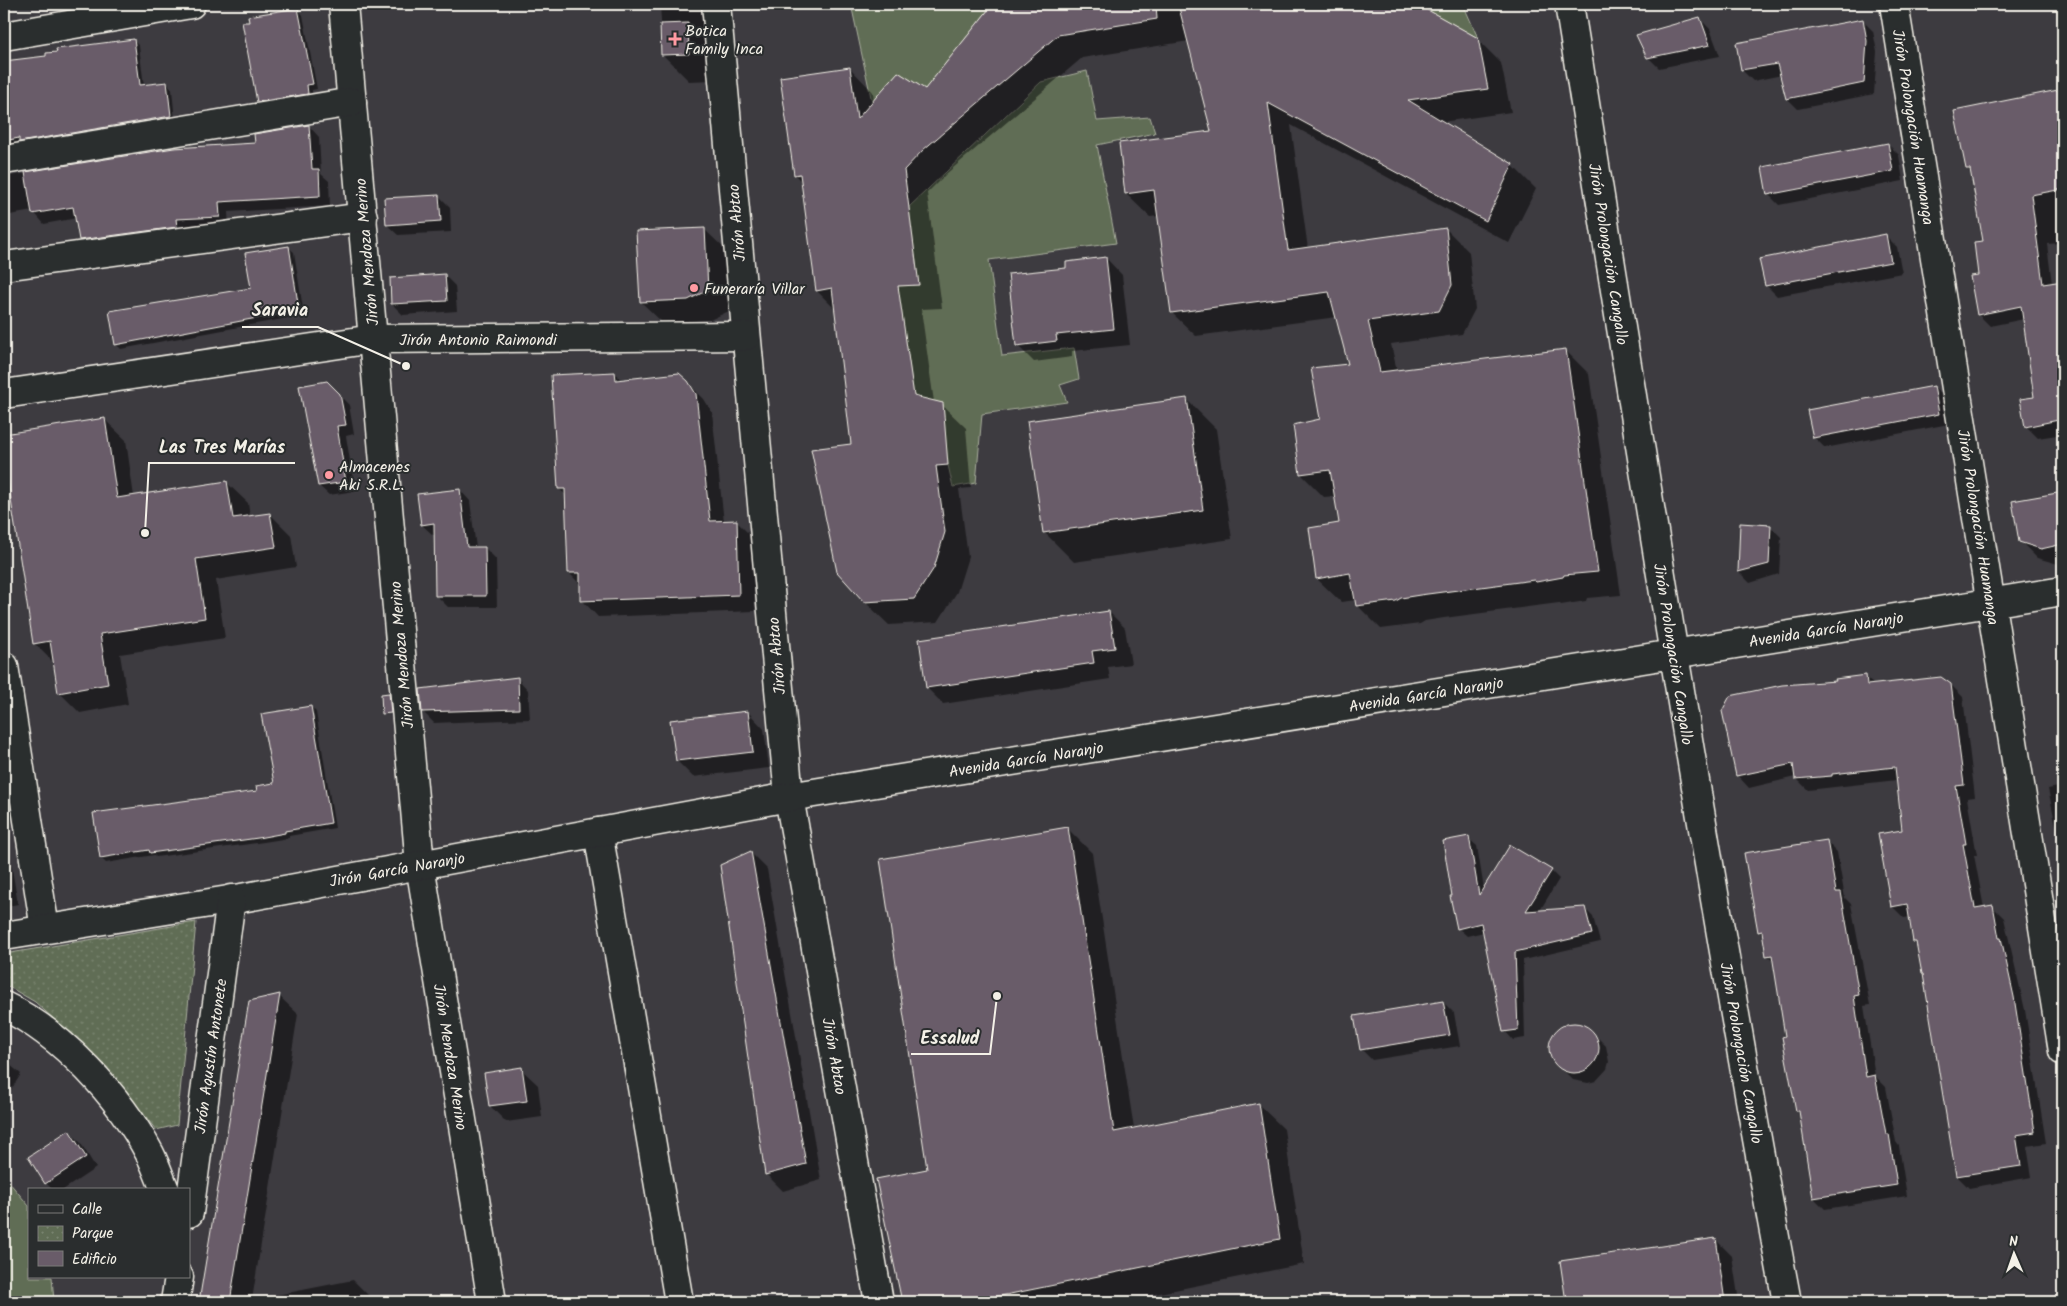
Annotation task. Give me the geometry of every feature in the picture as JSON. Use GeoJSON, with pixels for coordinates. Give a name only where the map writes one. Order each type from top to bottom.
{"type":"FeatureCollection","features":[{"type":"Feature","properties":{"kind":"street"},"geometry":{"type":"LineString","coordinates":[[4,36],[191,4]]}},
{"type":"Feature","properties":{"kind":"street","name":"Jirón Mendoza Merino"},"geometry":{"type":"LineString","coordinates":[[343,4],[420,865],[492,1302]]}},
{"type":"Feature","properties":{"kind":"street","name":"Jirón Abtao"},"geometry":{"type":"LineString","coordinates":[[716,4],[789,797],[879,1302]]}},
{"type":"Feature","properties":{"kind":"street","name":"Jirón Prolongación Cangallo"},"geometry":{"type":"LineString","coordinates":[[1569,4],[1673,654],[1754,1129],[1787,1302]]}},
{"type":"Feature","properties":{"kind":"street","name":"Jirón Prolongación Huamanga"},"geometry":{"type":"LineString","coordinates":[[1894,4],[2063,1050]]}},
{"type":"Feature","properties":{"kind":"street"},"geometry":{"type":"LineString","coordinates":[[4,160],[352,102]]}},
{"type":"Feature","properties":{"kind":"street"},"geometry":{"type":"LineString","coordinates":[[4,266],[363,217]]}},
{"type":"Feature","properties":{"kind":"street","name":"Jirón Antonio Raimondi"},"geometry":{"type":"LineString","coordinates":[[4,394],[373,339],[746,336]]}},
{"type":"Feature","properties":{"kind":"street","name":"Avenida García Naranjo"},"geometry":{"type":"LineString","coordinates":[[789,797],[2063,591]]}},
{"type":"Feature","properties":{"kind":"street"},"geometry":{"type":"LineString","coordinates":[[4,666],[45,930]]}},
{"type":"Feature","properties":{"kind":"street","name":"Jirón García Naranjo"},"geometry":{"type":"LineString","coordinates":[[4,936],[231,899],[789,797]]}},
{"type":"Feature","properties":{"kind":"street"},"geometry":{"type":"LineString","coordinates":[[598,832],[679,1302]]}},
{"type":"Feature","properties":{"kind":"street","name":"Jirón Agustín Antonete"},"geometry":{"type":"LineString","coordinates":[[190,1205],[231,899]]}},
{"type":"Feature","properties":{"kind":"street"},"geometry":{"type":"LineString","coordinates":[[4,1006],[54,1038],[91,1072],[124,1111],[151,1155],[164,1188]]}},
{"type":"Feature","properties":{"kind":"street"},"geometry":{"type":"LineString","coordinates":[[176,1302],[179,1278]]}},
{"type":"Feature","properties":{"kind":"green space"},"geometry":{"type":"Polygon","coordinates":[[[851,4],[993,4],[925,89],[898,72],[872,102],[851,4]]]}},
{"type":"Feature","properties":{"kind":"green space"},"geometry":{"type":"Polygon","coordinates":[[[1417,4],[1463,4],[1478,38],[1417,4]]]}},
{"type":"Feature","properties":{"kind":"green space"},"geometry":{"type":"Polygon","coordinates":[[[1087,71],[1097,121],[1150,117],[1155,133],[1097,145],[1116,243],[989,260],[1002,356],[1074,348],[1079,379],[1060,385],[1067,402],[982,414],[976,483],[953,487],[948,465],[943,404],[914,396],[898,286],[919,285],[909,207],[1041,82],[1087,71]]]}},
{"type":"Feature","properties":{"kind":"green space"},"geometry":{"type":"Polygon","coordinates":[[[196,922],[177,1125],[156,1130],[105,1065],[35,1002],[4,984],[4,954],[196,922]]]}},
{"type":"Feature","properties":{"kind":"green space"},"geometry":{"type":"Polygon","coordinates":[[[4,1176],[28,1205],[28,1278],[52,1278],[54,1302],[4,1302],[4,1176]]]}},
{"type":"Feature","properties":{"kind":"building"},"geometry":{"type":"Polygon","coordinates":[[[993,4],[1156,4],[1157,19],[1058,35],[923,150],[904,170],[919,285],[898,286],[914,396],[943,403],[948,465],[936,466],[945,532],[934,568],[914,599],[864,602],[837,572],[811,449],[851,444],[832,288],[816,291],[800,174],[794,175],[780,77],[850,67],[857,119],[898,72],[925,89],[993,4]]]}},
{"type":"Feature","properties":{"kind":"building"},"geometry":{"type":"Polygon","coordinates":[[[1178,4],[1417,4],[1478,38],[1488,89],[1408,100],[1513,164],[1486,221],[1268,103],[1288,250],[1446,228],[1452,285],[1439,311],[1368,321],[1380,372],[1566,349],[1598,572],[1564,575],[1563,577],[1536,582],[1534,580],[1420,595],[1401,598],[1396,601],[1356,606],[1350,573],[1316,579],[1309,528],[1339,523],[1330,470],[1300,474],[1293,425],[1320,419],[1311,368],[1348,364],[1329,292],[1171,313],[1154,190],[1125,194],[1119,143],[1211,131],[1178,4]]]}},
{"type":"Feature","properties":{"kind":"building"},"geometry":{"type":"Polygon","coordinates":[[[298,8],[313,84],[307,85],[308,94],[257,102],[242,22],[249,22],[248,16],[298,8]]]}},
{"type":"Feature","properties":{"kind":"building"},"geometry":{"type":"Polygon","coordinates":[[[1700,17],[1710,45],[1647,58],[1636,35],[1700,17]]]}},
{"type":"Feature","properties":{"kind":"building"},"geometry":{"type":"Polygon","coordinates":[[[1863,19],[1867,41],[1864,83],[1786,99],[1777,64],[1741,70],[1736,43],[1863,19]]]}},
{"type":"Feature","properties":{"kind":"building","name":"Botica Family Inca"},"geometry":{"type":"Polygon","coordinates":[[[688,23],[689,54],[661,55],[660,24],[688,23]]]}},
{"type":"Feature","properties":{"kind":"building"},"geometry":{"type":"Polygon","coordinates":[[[134,39],[140,85],[167,82],[171,116],[19,142],[19,138],[4,141],[4,61],[46,56],[46,53],[57,52],[56,49],[134,39]]]}},
{"type":"Feature","properties":{"kind":"building"},"geometry":{"type":"Polygon","coordinates":[[[2063,89],[2063,189],[2031,195],[2043,284],[2063,281],[2063,419],[2025,427],[2020,399],[2034,397],[2021,306],[1977,315],[1970,276],[1978,275],[1974,242],[1983,241],[1970,169],[1966,169],[1954,111],[2063,89]]]}},
{"type":"Feature","properties":{"kind":"building"},"geometry":{"type":"Polygon","coordinates":[[[309,125],[312,169],[319,169],[320,196],[219,202],[220,217],[176,219],[177,227],[79,240],[73,207],[32,214],[25,172],[174,148],[255,143],[254,134],[309,125]]]}},
{"type":"Feature","properties":{"kind":"building"},"geometry":{"type":"Polygon","coordinates":[[[1888,143],[1893,171],[1767,195],[1762,167],[1888,143]]]}},
{"type":"Feature","properties":{"kind":"building"},"geometry":{"type":"Polygon","coordinates":[[[439,195],[441,221],[386,225],[384,198],[439,195]]]}},
{"type":"Feature","properties":{"kind":"building"},"geometry":{"type":"Polygon","coordinates":[[[705,228],[708,290],[688,300],[640,302],[636,231],[705,228]]]}},
{"type":"Feature","properties":{"kind":"building"},"geometry":{"type":"Polygon","coordinates":[[[1886,234],[1891,262],[1765,286],[1759,259],[1886,234]]]}},
{"type":"Feature","properties":{"kind":"building"},"geometry":{"type":"Polygon","coordinates":[[[289,246],[299,310],[115,345],[109,311],[251,288],[245,253],[289,246]]]}},
{"type":"Feature","properties":{"kind":"building"},"geometry":{"type":"Polygon","coordinates":[[[1106,257],[1114,329],[1056,335],[1057,341],[1016,346],[1008,274],[1066,268],[1066,262],[1106,257]]]}},
{"type":"Feature","properties":{"kind":"building"},"geometry":{"type":"Polygon","coordinates":[[[445,274],[447,301],[391,304],[390,278],[445,274]]]}},
{"type":"Feature","properties":{"kind":"building"},"geometry":{"type":"Polygon","coordinates":[[[615,372],[616,380],[679,373],[688,381],[696,394],[710,521],[737,520],[739,595],[580,601],[580,573],[568,573],[565,489],[558,489],[551,375],[615,372]]]}},
{"type":"Feature","properties":{"kind":"building"},"geometry":{"type":"Polygon","coordinates":[[[327,381],[340,394],[346,425],[337,426],[346,482],[318,486],[299,386],[327,381]]]}},
{"type":"Feature","properties":{"kind":"building"},"geometry":{"type":"Polygon","coordinates":[[[1934,386],[1939,414],[1813,438],[1807,410],[1934,386]]]}},
{"type":"Feature","properties":{"kind":"building"},"geometry":{"type":"Polygon","coordinates":[[[1187,398],[1203,510],[1043,533],[1027,421],[1187,398]]]}},
{"type":"Feature","properties":{"kind":"building"},"geometry":{"type":"Polygon","coordinates":[[[105,418],[117,498],[227,481],[233,518],[270,513],[276,547],[196,559],[205,618],[100,634],[108,684],[58,693],[50,641],[33,644],[4,454],[4,434],[105,418]]]}},
{"type":"Feature","properties":{"kind":"building"},"geometry":{"type":"Polygon","coordinates":[[[460,489],[467,547],[485,547],[486,596],[435,596],[434,523],[421,525],[417,494],[460,489]]]}},
{"type":"Feature","properties":{"kind":"building"},"geometry":{"type":"Polygon","coordinates":[[[2063,492],[2063,544],[2041,549],[2019,542],[2012,501],[2063,492]]]}},
{"type":"Feature","properties":{"kind":"building"},"geometry":{"type":"Polygon","coordinates":[[[1740,523],[1771,525],[1769,564],[1738,572],[1740,523]]]}},
{"type":"Feature","properties":{"kind":"building"},"geometry":{"type":"Polygon","coordinates":[[[1109,611],[1115,648],[1092,651],[1094,663],[926,688],[919,639],[1109,611]]]}},
{"type":"Feature","properties":{"kind":"building"},"geometry":{"type":"Polygon","coordinates":[[[1866,675],[1867,685],[1941,677],[1951,684],[1964,785],[1956,786],[1966,844],[1963,844],[1975,908],[1993,905],[2014,997],[2035,1132],[2016,1135],[2021,1166],[1956,1176],[1923,974],[1916,942],[1913,942],[1907,904],[1891,907],[1878,834],[1902,830],[1895,767],[1795,779],[1793,764],[1736,776],[1722,711],[1730,696],[1782,685],[1836,681],[1835,679],[1866,675]]]}},
{"type":"Feature","properties":{"kind":"building"},"geometry":{"type":"Polygon","coordinates":[[[518,677],[519,709],[422,712],[420,689],[518,677]]]}},
{"type":"Feature","properties":{"kind":"building"},"geometry":{"type":"Polygon","coordinates":[[[389,693],[391,713],[382,714],[381,694],[389,693]]]}},
{"type":"Feature","properties":{"kind":"building"},"geometry":{"type":"Polygon","coordinates":[[[311,706],[331,823],[258,838],[150,853],[149,850],[100,858],[93,813],[257,791],[256,786],[274,783],[261,714],[311,706]]]}},
{"type":"Feature","properties":{"kind":"building"},"geometry":{"type":"Polygon","coordinates":[[[748,711],[753,752],[676,761],[670,720],[748,711]]]}},
{"type":"Feature","properties":{"kind":"building"},"geometry":{"type":"Polygon","coordinates":[[[1068,827],[1114,1132],[1259,1103],[1280,1239],[971,1302],[902,1302],[876,1179],[927,1169],[880,859],[1068,827]]]}},
{"type":"Feature","properties":{"kind":"building"},"geometry":{"type":"Polygon","coordinates":[[[1469,836],[1479,895],[1510,845],[1552,870],[1526,911],[1585,907],[1592,934],[1515,952],[1518,1030],[1503,1032],[1481,923],[1457,929],[1450,896],[1452,896],[1443,841],[1469,836]]]}},
{"type":"Feature","properties":{"kind":"building"},"geometry":{"type":"Polygon","coordinates":[[[1827,840],[1836,892],[1841,892],[1859,995],[1854,996],[1866,1077],[1875,1075],[1886,1134],[1889,1134],[1897,1185],[1813,1198],[1799,1111],[1796,1111],[1782,1037],[1785,1036],[1772,955],[1766,956],[1762,931],[1758,932],[1744,853],[1827,840]]]}},
{"type":"Feature","properties":{"kind":"building"},"geometry":{"type":"Polygon","coordinates":[[[751,851],[806,1164],[765,1175],[720,865],[751,851]]]}},
{"type":"Feature","properties":{"kind":"building"},"geometry":{"type":"Polygon","coordinates":[[[280,994],[230,1302],[199,1302],[249,1001],[280,994]]]}},
{"type":"Feature","properties":{"kind":"building"},"geometry":{"type":"Polygon","coordinates":[[[1443,1001],[1450,1035],[1360,1050],[1354,1016],[1443,1001]]]}},
{"type":"Feature","properties":{"kind":"building"},"geometry":{"type":"Polygon","coordinates":[[[1574,1023],[1588,1027],[1595,1034],[1599,1048],[1595,1062],[1588,1069],[1574,1073],[1560,1069],[1553,1062],[1549,1048],[1553,1034],[1560,1027],[1574,1023]]]}},
{"type":"Feature","properties":{"kind":"building"},"geometry":{"type":"Polygon","coordinates":[[[522,1067],[527,1101],[489,1106],[484,1073],[522,1067]]]}},
{"type":"Feature","properties":{"kind":"building"},"geometry":{"type":"Polygon","coordinates":[[[69,1130],[86,1157],[45,1184],[28,1157],[69,1130]]]}},
{"type":"Feature","properties":{"kind":"building"},"geometry":{"type":"Polygon","coordinates":[[[1716,1238],[1725,1302],[1566,1302],[1560,1261],[1716,1238]]]}},
{"type":"Feature","properties":{"kind":"place","name":"Botica Family Inca"},"geometry":{"type":"Point","coordinates":[675,39]}},
{"type":"Feature","properties":{"kind":"place","name":"Funeraría Villar"},"geometry":{"type":"Point","coordinates":[694,288]}},
{"type":"Feature","properties":{"kind":"place","name":"Saravia"},"geometry":{"type":"Point","coordinates":[406,366]}},
{"type":"Feature","properties":{"kind":"place","name":"Almacenes Aki S.R.L."},"geometry":{"type":"Point","coordinates":[329,475]}},
{"type":"Feature","properties":{"kind":"place","name":"Las Tres Marías"},"geometry":{"type":"Point","coordinates":[145,533]}},
{"type":"Feature","properties":{"kind":"place","name":"Essalud"},"geometry":{"type":"Point","coordinates":[997,996]}}]}
